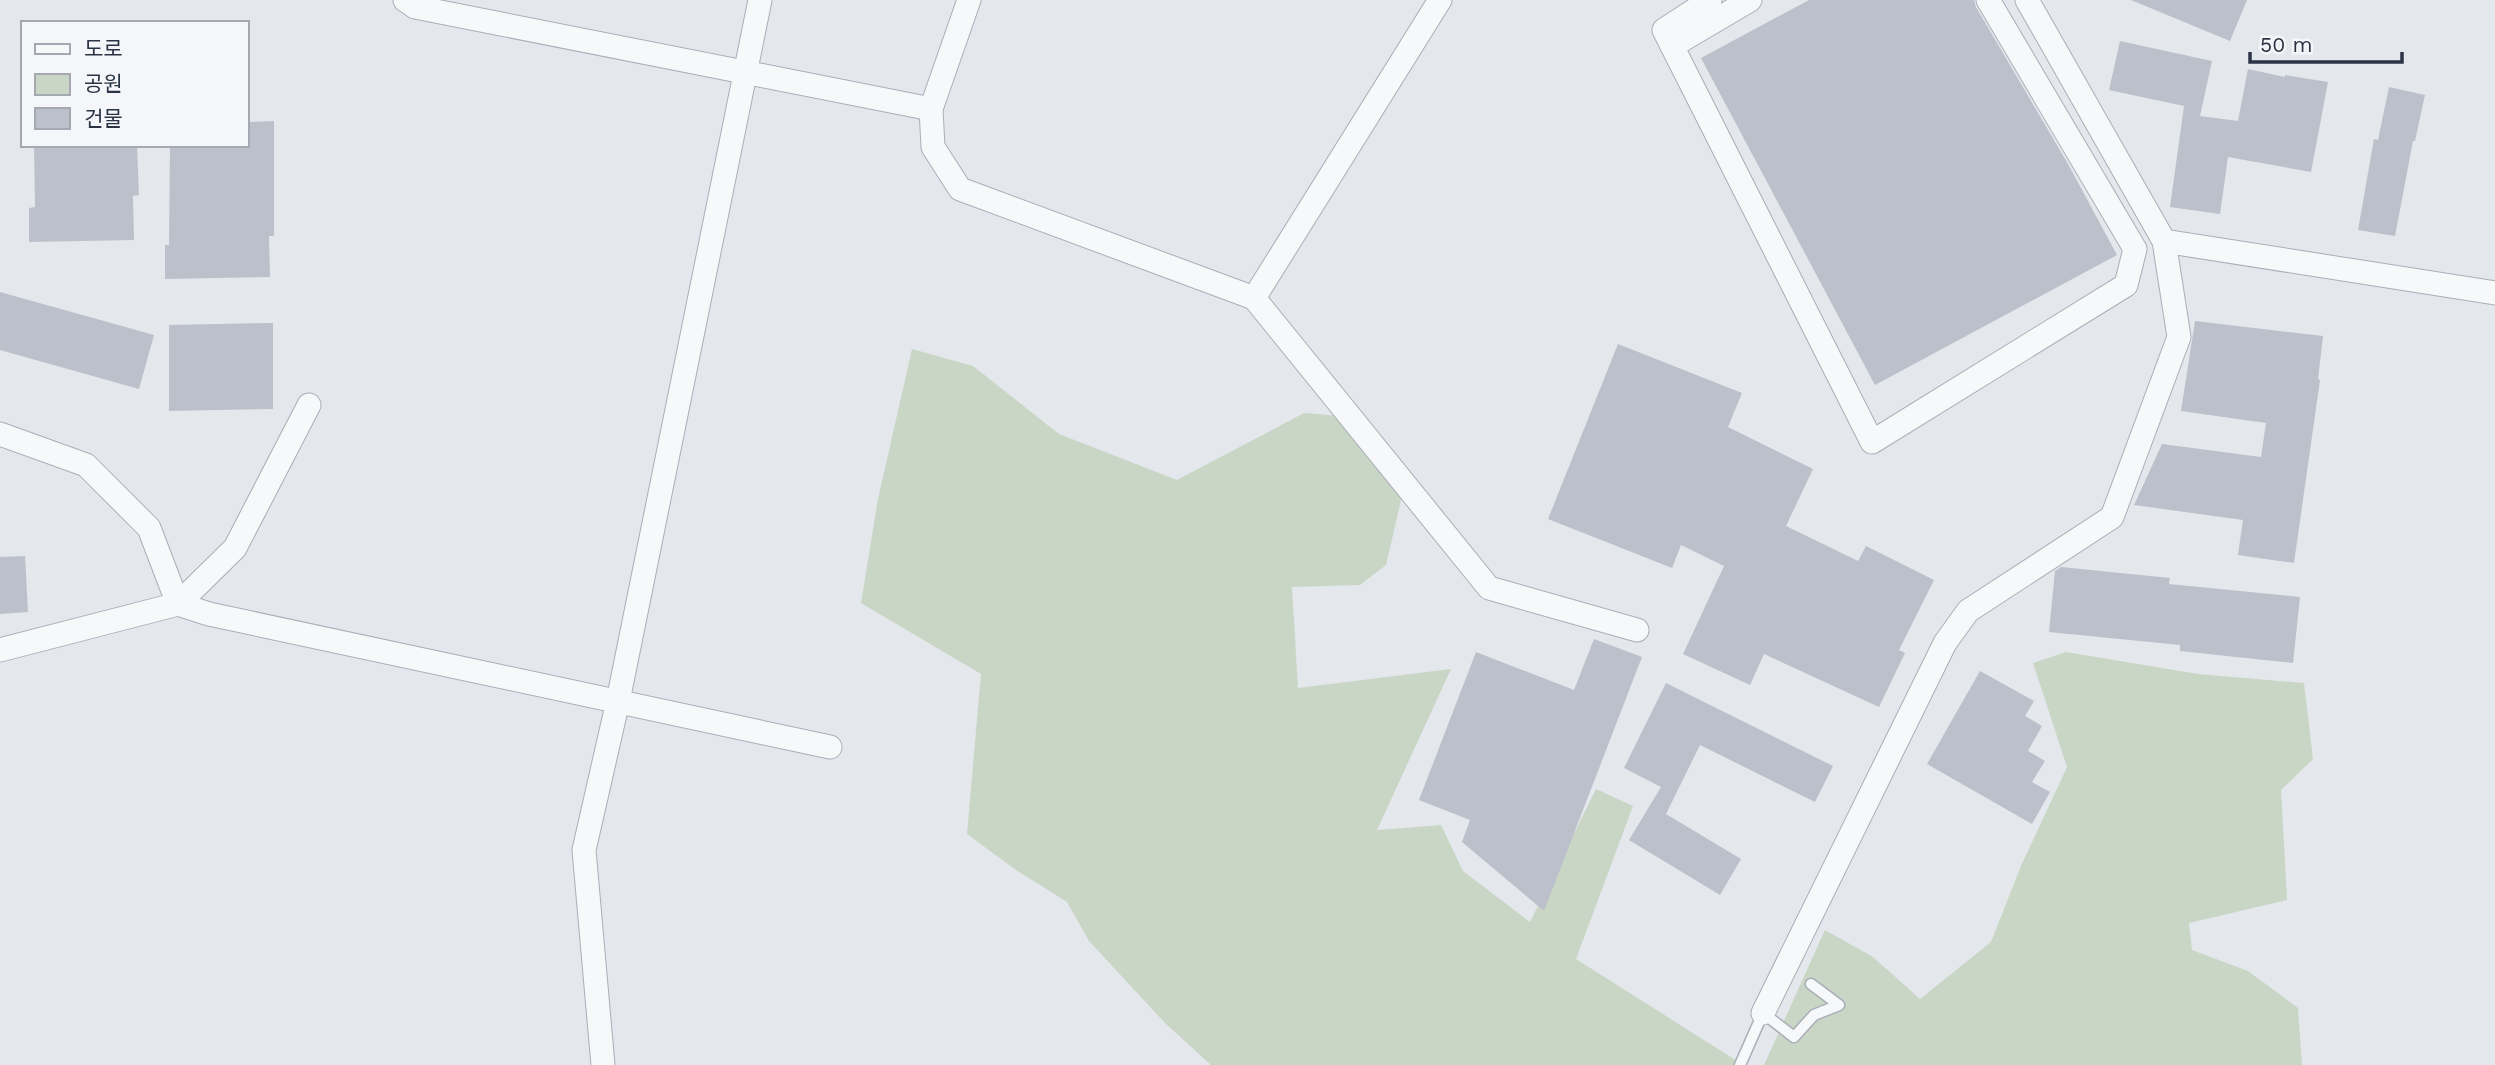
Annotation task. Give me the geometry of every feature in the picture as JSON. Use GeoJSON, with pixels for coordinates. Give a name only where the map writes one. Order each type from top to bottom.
{"type":"FeatureCollection","features":[{"type":"Feature","properties":{"kind":"street"},"geometry":{"type":"LineString","coordinates":[[405,0],[415,7],[931,109]]}},
{"type":"Feature","properties":{"kind":"street"},"geometry":{"type":"LineString","coordinates":[[603,1065],[584,850],[618,701],[760,0]]}},
{"type":"Feature","properties":{"kind":"street"},"geometry":{"type":"LineString","coordinates":[[970,0],[931,109],[933,147],[960,189],[1254,298],[1489,589],[1637,630]]}},
{"type":"Feature","properties":{"kind":"street"},"geometry":{"type":"LineString","coordinates":[[1254,298],[1440,0]]}},
{"type":"Feature","properties":{"kind":"street"},"geometry":{"type":"LineString","coordinates":[[1710,0],[1664,30],[1872,442],[2126,285],[2135,249],[1988,0]]}},
{"type":"Feature","properties":{"kind":"street"},"geometry":{"type":"LineString","coordinates":[[1672,46],[1750,0]]}},
{"type":"Feature","properties":{"kind":"street"},"geometry":{"type":"LineString","coordinates":[[1763,1013],[1945,643],[1968,611],[2112,517],[2179,337],[2164,242],[2027,0]]}},
{"type":"Feature","properties":{"kind":"street"},"geometry":{"type":"LineString","coordinates":[[2164,242],[2495,293]]}},
{"type":"Feature","properties":{"kind":"street"},"geometry":{"type":"LineString","coordinates":[[0,650],[178,604],[235,548],[309,405]]}},
{"type":"Feature","properties":{"kind":"street"},"geometry":{"type":"LineString","coordinates":[[0,434],[86,465],[149,528],[178,604]]}},
{"type":"Feature","properties":{"kind":"street"},"geometry":{"type":"LineString","coordinates":[[178,604],[209,614],[831,747]]}},
{"type":"Feature","properties":{"kind":"lane"},"geometry":{"type":"LineString","coordinates":[[1740,1065],[1763,1013],[1794,1037],[1814,1015],[1839,1005],[1811,984]]}},
{"type":"Feature","properties":{"kind":"green space"},"geometry":{"type":"Polygon","coordinates":[[[912,349],[973,366],[1059,434],[1177,480],[1304,413],[1341,416],[1402,496],[1386,565],[1360,585],[1292,587],[1298,688],[1451,669],[1377,830],[1441,825],[1463,871],[1530,922],[1596,789],[1633,806],[1576,959],[1737,1061],[1735,1065],[1211,1065],[1165,1023],[1089,941],[1067,902],[1016,870],[967,834],[981,674],[861,603],[878,499],[912,349]]]}},
{"type":"Feature","properties":{"kind":"green space"},"geometry":{"type":"Polygon","coordinates":[[[2066,652],[2198,674],[2304,683],[2313,759],[2281,790],[2287,900],[2189,923],[2192,950],[2248,971],[2298,1008],[2302,1065],[1764,1065],[1825,930],[1873,957],[1920,999],[1991,942],[2021,866],[2067,767],[2033,663],[2066,652]]]}},
{"type":"Feature","properties":{"kind":"building"},"geometry":{"type":"Polygon","coordinates":[[[1809,0],[1974,0],[2117,255],[1875,385],[1701,58],[1809,0]]]}},
{"type":"Feature","properties":{"kind":"building"},"geometry":{"type":"Polygon","coordinates":[[[2131,0],[2247,0],[2230,41],[2131,0]]]}},
{"type":"Feature","properties":{"kind":"building"},"geometry":{"type":"Polygon","coordinates":[[[2120,41],[2212,61],[2200,116],[2238,121],[2248,69],[2328,82],[2311,172],[2228,157],[2220,214],[2170,207],[2184,106],[2109,90],[2120,41]]]}},
{"type":"Feature","properties":{"kind":"building"},"geometry":{"type":"Polygon","coordinates":[[[2389,87],[2425,95],[2413,141],[2395,236],[2358,230],[2374,139],[2378,140],[2389,87]]]}},
{"type":"Feature","properties":{"kind":"building"},"geometry":{"type":"Polygon","coordinates":[[[274,121],[274,236],[269,236],[270,277],[165,279],[165,245],[169,245],[170,147],[248,147],[248,122],[274,121]]]}},
{"type":"Feature","properties":{"kind":"building"},"geometry":{"type":"Polygon","coordinates":[[[34,147],[137,147],[139,195],[133,196],[134,240],[29,242],[29,208],[35,207],[34,147]]]}},
{"type":"Feature","properties":{"kind":"building"},"geometry":{"type":"Polygon","coordinates":[[[0,292],[154,335],[139,389],[0,350],[0,292]]]}},
{"type":"Feature","properties":{"kind":"building"},"geometry":{"type":"Polygon","coordinates":[[[2195,321],[2323,336],[2320,380],[2294,563],[2238,555],[2243,520],[2134,505],[2162,444],[2261,457],[2266,423],[2181,411],[2195,321]]]}},
{"type":"Feature","properties":{"kind":"building"},"geometry":{"type":"Polygon","coordinates":[[[273,323],[273,409],[169,411],[169,325],[273,323]]]}},
{"type":"Feature","properties":{"kind":"building"},"geometry":{"type":"Polygon","coordinates":[[[1618,344],[1742,393],[1728,427],[1813,469],[1786,526],[1858,561],[1866,546],[1934,580],[1899,650],[1905,653],[1879,707],[1764,654],[1750,685],[1683,654],[1724,566],[1681,545],[1672,568],[1548,519],[1618,344]]]}},
{"type":"Feature","properties":{"kind":"building"},"geometry":{"type":"Polygon","coordinates":[[[25,556],[28,612],[0,614],[0,557],[25,556]]]}},
{"type":"Feature","properties":{"kind":"building"},"geometry":{"type":"Polygon","coordinates":[[[2061,567],[2170,578],[2169,584],[2300,597],[2293,663],[2180,651],[2180,645],[2049,632],[2055,571],[2061,567]]]}},
{"type":"Feature","properties":{"kind":"building"},"geometry":{"type":"Polygon","coordinates":[[[1594,639],[1642,657],[1544,911],[1462,842],[1470,820],[1419,800],[1476,652],[1574,690],[1594,639]]]}},
{"type":"Feature","properties":{"kind":"building"},"geometry":{"type":"Polygon","coordinates":[[[1980,671],[2034,701],[2025,716],[2042,726],[2028,751],[2045,761],[2032,782],[2050,792],[2032,824],[1927,764],[1980,671]]]}},
{"type":"Feature","properties":{"kind":"building"},"geometry":{"type":"Polygon","coordinates":[[[1666,683],[1833,766],[1815,802],[1700,745],[1666,814],[1741,859],[1720,895],[1629,840],[1661,787],[1624,768],[1666,683]]]}}]}
